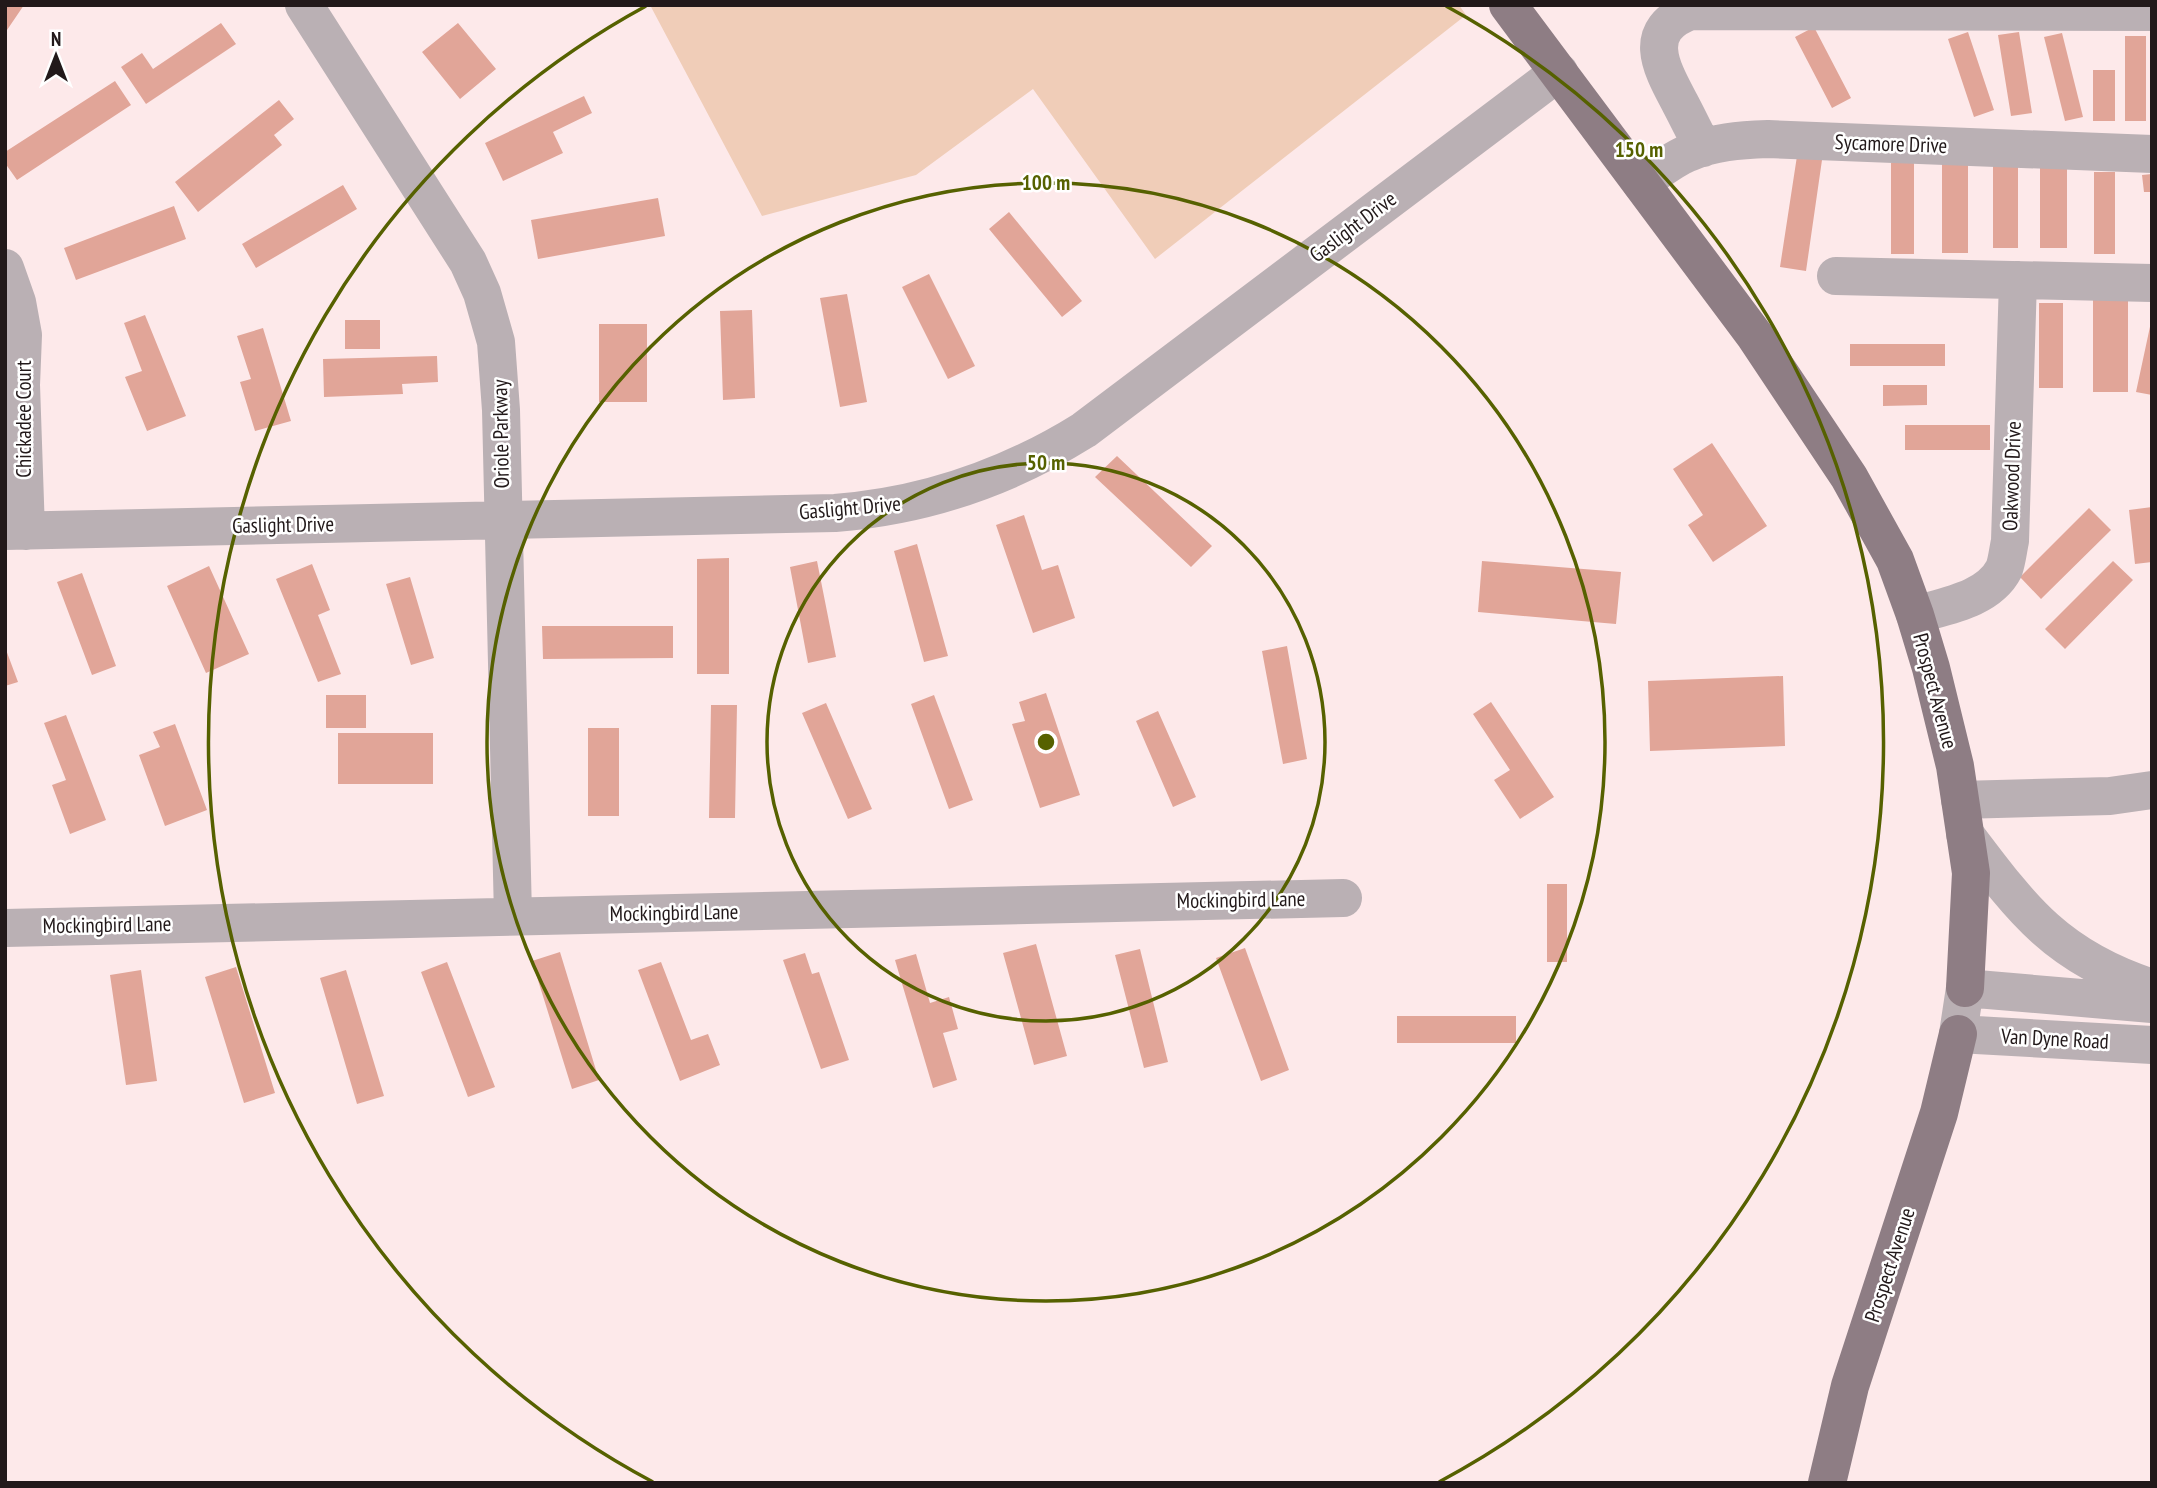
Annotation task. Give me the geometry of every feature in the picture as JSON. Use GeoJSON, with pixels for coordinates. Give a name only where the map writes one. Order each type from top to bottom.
{"type":"FeatureCollection","features":[{"type":"Feature","properties":{"kind":"main road","name":"Prospect Avenue"},"geometry":{"type":"LineString","coordinates":[[1508,5],[1755,336],[1823,435],[1895,560],[1915,615],[1945,719],[1962,817],[1971,873],[1965,988]]}},
{"type":"Feature","properties":{"kind":"main road","name":"Prospect Avenue"},"geometry":{"type":"LineString","coordinates":[[1827,1483],[1850,1386],[1939,1113],[1958,1034]]}},
{"type":"Feature","properties":{"kind":"street","name":"Oriole Parkway"},"geometry":{"type":"LineString","coordinates":[[304,5],[451,233],[482,293],[495,342],[500,376],[513,916]]}},
{"type":"Feature","properties":{"kind":"street"},"geometry":{"type":"LineString","coordinates":[[1703,148],[1663,72],[1659,54],[1660,43],[1669,24],[1690,11],[2152,12]]}},
{"type":"Feature","properties":{"kind":"street","name":"Gaslight Drive"},"geometry":{"type":"LineString","coordinates":[[16,531],[851,512],[917,502],[996,477],[1055,447],[1102,417],[1559,72]]}},
{"type":"Feature","properties":{"kind":"street","name":"Sycamore Drive"},"geometry":{"type":"LineString","coordinates":[[1642,183],[1686,154],[1739,140],[2152,154]]}},
{"type":"Feature","properties":{"kind":"street","name":"Chickadee Court"},"geometry":{"type":"LineString","coordinates":[[5,268],[17,302],[23,334],[16,531]]}},
{"type":"Feature","properties":{"kind":"street"},"geometry":{"type":"LineString","coordinates":[[1836,275],[2152,283]]}},
{"type":"Feature","properties":{"kind":"street","name":"Oakwood Drive"},"geometry":{"type":"LineString","coordinates":[[1915,615],[1971,599],[2004,569],[2010,541],[2018,280]]}},
{"type":"Feature","properties":{"kind":"street"},"geometry":{"type":"LineString","coordinates":[[2152,790],[1962,817],[2007,891],[2056,941],[2079,956],[2130,981],[2152,988]]}},
{"type":"Feature","properties":{"kind":"street","name":"Mockingbird Lane"},"geometry":{"type":"LineString","coordinates":[[5,928],[1343,898]]}},
{"type":"Feature","properties":{"kind":"street","name":"Van Dyne Road"},"geometry":{"type":"LineString","coordinates":[[1965,988],[2152,1004]]}},
{"type":"Feature","properties":{"kind":"street","name":"Prospect Avenue"},"geometry":{"type":"LineString","coordinates":[[1958,1034],[1965,988]]}},
{"type":"Feature","properties":{"kind":"street","name":"Van Dyne Road"},"geometry":{"type":"LineString","coordinates":[[1958,1034],[2152,1045]]}},
{"type":"Feature","properties":{"kind":"shaded area"},"geometry":{"type":"Polygon","coordinates":[[[650,5],[1459,5],[1466,15],[1155,259],[1033,89],[916,175],[762,216],[650,5]]]}},
{"type":"Feature","properties":{"kind":"building"},"geometry":{"type":"Polygon","coordinates":[[[5,5],[24,5],[5,33],[5,5]]]}},
{"type":"Feature","properties":{"kind":"building"},"geometry":{"type":"Polygon","coordinates":[[[221,23],[236,44],[146,104],[121,67],[142,53],[153,69],[221,23]]]}},
{"type":"Feature","properties":{"kind":"building"},"geometry":{"type":"Polygon","coordinates":[[[458,23],[496,69],[460,99],[422,52],[458,23]]]}},
{"type":"Feature","properties":{"kind":"building"},"geometry":{"type":"Polygon","coordinates":[[[1814,27],[1851,98],[1832,108],[1795,37],[1814,27]]]}},
{"type":"Feature","properties":{"kind":"building"},"geometry":{"type":"Polygon","coordinates":[[[1968,32],[1994,110],[1974,117],[1948,39],[1968,32]]]}},
{"type":"Feature","properties":{"kind":"building"},"geometry":{"type":"Polygon","coordinates":[[[2019,32],[2032,113],[2011,116],[1998,35],[2019,32]]]}},
{"type":"Feature","properties":{"kind":"building"},"geometry":{"type":"Polygon","coordinates":[[[2062,33],[2083,117],[2065,121],[2044,37],[2062,33]]]}},
{"type":"Feature","properties":{"kind":"building"},"geometry":{"type":"Polygon","coordinates":[[[2125,36],[2146,36],[2146,121],[2125,121],[2125,36]]]}},
{"type":"Feature","properties":{"kind":"building"},"geometry":{"type":"Polygon","coordinates":[[[2093,70],[2115,70],[2115,121],[2093,121],[2093,70]]]}},
{"type":"Feature","properties":{"kind":"building"},"geometry":{"type":"Polygon","coordinates":[[[115,81],[131,105],[17,180],[5,163],[5,152],[115,81]]]}},
{"type":"Feature","properties":{"kind":"building"},"geometry":{"type":"Polygon","coordinates":[[[584,96],[592,113],[553,132],[563,153],[503,181],[485,143],[584,96]]]}},
{"type":"Feature","properties":{"kind":"building"},"geometry":{"type":"Polygon","coordinates":[[[279,100],[294,119],[274,135],[282,145],[198,212],[175,182],[279,100]]]}},
{"type":"Feature","properties":{"kind":"building"},"geometry":{"type":"Polygon","coordinates":[[[1797,156],[1822,160],[1806,271],[1780,267],[1797,156]]]}},
{"type":"Feature","properties":{"kind":"building"},"geometry":{"type":"Polygon","coordinates":[[[1942,162],[1968,162],[1968,253],[1942,253],[1942,162]]]}},
{"type":"Feature","properties":{"kind":"building"},"geometry":{"type":"Polygon","coordinates":[[[1891,163],[1914,163],[1914,254],[1891,254],[1891,163]]]}},
{"type":"Feature","properties":{"kind":"building"},"geometry":{"type":"Polygon","coordinates":[[[1993,165],[2018,165],[2018,248],[1993,248],[1993,165]]]}},
{"type":"Feature","properties":{"kind":"building"},"geometry":{"type":"Polygon","coordinates":[[[2040,167],[2067,167],[2067,248],[2040,248],[2040,167]]]}},
{"type":"Feature","properties":{"kind":"building"},"geometry":{"type":"Polygon","coordinates":[[[2094,172],[2115,172],[2115,254],[2094,254],[2094,172]]]}},
{"type":"Feature","properties":{"kind":"building"},"geometry":{"type":"Polygon","coordinates":[[[2152,174],[2152,192],[2144,192],[2142,175],[2152,174]]]}},
{"type":"Feature","properties":{"kind":"building"},"geometry":{"type":"Polygon","coordinates":[[[343,185],[357,209],[256,268],[242,244],[343,185]]]}},
{"type":"Feature","properties":{"kind":"building"},"geometry":{"type":"Polygon","coordinates":[[[658,198],[665,236],[538,259],[531,220],[658,198]]]}},
{"type":"Feature","properties":{"kind":"building"},"geometry":{"type":"Polygon","coordinates":[[[174,206],[186,239],[76,280],[64,248],[174,206]]]}},
{"type":"Feature","properties":{"kind":"building"},"geometry":{"type":"Polygon","coordinates":[[[1009,212],[1082,301],[1062,317],[989,229],[1009,212]]]}},
{"type":"Feature","properties":{"kind":"building"},"geometry":{"type":"Polygon","coordinates":[[[929,274],[975,366],[948,379],[902,287],[929,274]]]}},
{"type":"Feature","properties":{"kind":"building"},"geometry":{"type":"Polygon","coordinates":[[[847,294],[867,402],[840,407],[820,298],[847,294]]]}},
{"type":"Feature","properties":{"kind":"building"},"geometry":{"type":"Polygon","coordinates":[[[2093,296],[2128,296],[2128,392],[2093,392],[2093,296]]]}},
{"type":"Feature","properties":{"kind":"building"},"geometry":{"type":"Polygon","coordinates":[[[2039,303],[2063,303],[2063,388],[2039,388],[2039,303]]]}},
{"type":"Feature","properties":{"kind":"building"},"geometry":{"type":"Polygon","coordinates":[[[752,310],[755,398],[723,400],[720,311],[752,310]]]}},
{"type":"Feature","properties":{"kind":"building"},"geometry":{"type":"Polygon","coordinates":[[[145,315],[186,416],[147,431],[125,377],[142,371],[124,323],[145,315]]]}},
{"type":"Feature","properties":{"kind":"building"},"geometry":{"type":"Polygon","coordinates":[[[345,320],[380,320],[380,349],[345,349],[345,320]]]}},
{"type":"Feature","properties":{"kind":"building"},"geometry":{"type":"Polygon","coordinates":[[[2152,323],[2152,395],[2136,392],[2152,323]]]}},
{"type":"Feature","properties":{"kind":"building"},"geometry":{"type":"Polygon","coordinates":[[[599,324],[647,324],[647,402],[599,402],[599,324]]]}},
{"type":"Feature","properties":{"kind":"building"},"geometry":{"type":"Polygon","coordinates":[[[263,328],[291,421],[255,431],[240,382],[251,379],[237,336],[263,328]]]}},
{"type":"Feature","properties":{"kind":"building"},"geometry":{"type":"Polygon","coordinates":[[[1850,344],[1945,344],[1945,366],[1850,366],[1850,344]]]}},
{"type":"Feature","properties":{"kind":"building"},"geometry":{"type":"Polygon","coordinates":[[[437,356],[438,382],[402,384],[403,394],[324,397],[323,359],[437,356]]]}},
{"type":"Feature","properties":{"kind":"building"},"geometry":{"type":"Polygon","coordinates":[[[1883,385],[1927,385],[1927,405],[1883,406],[1883,385]]]}},
{"type":"Feature","properties":{"kind":"building"},"geometry":{"type":"Polygon","coordinates":[[[1905,425],[1990,425],[1990,450],[1905,450],[1905,425]]]}},
{"type":"Feature","properties":{"kind":"building"},"geometry":{"type":"Polygon","coordinates":[[[1712,443],[1767,526],[1713,562],[1688,525],[1703,515],[1673,469],[1712,443]]]}},
{"type":"Feature","properties":{"kind":"building"},"geometry":{"type":"Polygon","coordinates":[[[1117,456],[1212,546],[1191,567],[1095,477],[1117,456]]]}},
{"type":"Feature","properties":{"kind":"building"},"geometry":{"type":"Polygon","coordinates":[[[2152,507],[2152,562],[2135,564],[2129,510],[2152,507]]]}},
{"type":"Feature","properties":{"kind":"building"},"geometry":{"type":"Polygon","coordinates":[[[2089,508],[2111,530],[2041,599],[2020,577],[2089,508]]]}},
{"type":"Feature","properties":{"kind":"building"},"geometry":{"type":"Polygon","coordinates":[[[1024,515],[1042,570],[1058,565],[1075,618],[1033,633],[996,525],[1024,515]]]}},
{"type":"Feature","properties":{"kind":"building"},"geometry":{"type":"Polygon","coordinates":[[[917,544],[948,656],[924,662],[894,551],[917,544]]]}},
{"type":"Feature","properties":{"kind":"building"},"geometry":{"type":"Polygon","coordinates":[[[729,558],[729,674],[697,674],[697,559],[729,558]]]}},
{"type":"Feature","properties":{"kind":"building"},"geometry":{"type":"Polygon","coordinates":[[[817,561],[836,657],[808,663],[790,567],[817,561]]]}},
{"type":"Feature","properties":{"kind":"building"},"geometry":{"type":"Polygon","coordinates":[[[1482,561],[1621,572],[1616,624],[1478,612],[1482,561]]]}},
{"type":"Feature","properties":{"kind":"building"},"geometry":{"type":"Polygon","coordinates":[[[2113,561],[2133,580],[2065,649],[2045,629],[2113,561]]]}},
{"type":"Feature","properties":{"kind":"building"},"geometry":{"type":"Polygon","coordinates":[[[312,564],[330,610],[318,615],[341,674],[318,682],[276,579],[312,564]]]}},
{"type":"Feature","properties":{"kind":"building"},"geometry":{"type":"Polygon","coordinates":[[[209,566],[249,654],[206,673],[167,586],[209,566]]]}},
{"type":"Feature","properties":{"kind":"building"},"geometry":{"type":"Polygon","coordinates":[[[82,573],[116,666],[92,675],[57,582],[82,573]]]}},
{"type":"Feature","properties":{"kind":"building"},"geometry":{"type":"Polygon","coordinates":[[[410,577],[434,658],[411,665],[386,584],[410,577]]]}},
{"type":"Feature","properties":{"kind":"building"},"geometry":{"type":"Polygon","coordinates":[[[542,626],[673,626],[673,658],[543,659],[542,626]]]}},
{"type":"Feature","properties":{"kind":"building"},"geometry":{"type":"Polygon","coordinates":[[[1287,646],[1307,759],[1283,764],[1262,651],[1287,646]]]}},
{"type":"Feature","properties":{"kind":"building"},"geometry":{"type":"Polygon","coordinates":[[[5,647],[18,682],[5,686],[5,647]]]}},
{"type":"Feature","properties":{"kind":"building"},"geometry":{"type":"Polygon","coordinates":[[[1783,676],[1785,746],[1650,751],[1648,681],[1783,676]]]}},
{"type":"Feature","properties":{"kind":"building"},"geometry":{"type":"Polygon","coordinates":[[[1046,693],[1080,795],[1040,808],[1012,724],[1025,721],[1019,702],[1046,693]]]}},
{"type":"Feature","properties":{"kind":"building"},"geometry":{"type":"Polygon","coordinates":[[[326,695],[366,695],[366,728],[326,728],[326,695]]]}},
{"type":"Feature","properties":{"kind":"building"},"geometry":{"type":"Polygon","coordinates":[[[934,695],[973,800],[949,809],[911,704],[934,695]]]}},
{"type":"Feature","properties":{"kind":"building"},"geometry":{"type":"Polygon","coordinates":[[[1491,702],[1554,797],[1520,819],[1494,780],[1510,770],[1473,714],[1491,702]]]}},
{"type":"Feature","properties":{"kind":"building"},"geometry":{"type":"Polygon","coordinates":[[[826,703],[872,809],[848,819],[802,713],[826,703]]]}},
{"type":"Feature","properties":{"kind":"building"},"geometry":{"type":"Polygon","coordinates":[[[711,705],[737,705],[735,818],[709,818],[711,705]]]}},
{"type":"Feature","properties":{"kind":"building"},"geometry":{"type":"Polygon","coordinates":[[[1158,711],[1196,797],[1173,807],[1136,721],[1158,711]]]}},
{"type":"Feature","properties":{"kind":"building"},"geometry":{"type":"Polygon","coordinates":[[[66,715],[106,820],[70,834],[52,785],[66,780],[44,723],[66,715]]]}},
{"type":"Feature","properties":{"kind":"building"},"geometry":{"type":"Polygon","coordinates":[[[175,724],[207,810],[165,826],[139,755],[160,747],[153,732],[175,724]]]}},
{"type":"Feature","properties":{"kind":"building"},"geometry":{"type":"Polygon","coordinates":[[[588,728],[619,728],[619,816],[588,816],[588,728]]]}},
{"type":"Feature","properties":{"kind":"building"},"geometry":{"type":"Polygon","coordinates":[[[338,733],[433,733],[433,784],[338,784],[338,733]]]}},
{"type":"Feature","properties":{"kind":"building"},"geometry":{"type":"Polygon","coordinates":[[[1547,884],[1567,884],[1567,962],[1547,962],[1547,884]]]}},
{"type":"Feature","properties":{"kind":"building"},"geometry":{"type":"Polygon","coordinates":[[[1036,944],[1067,1056],[1034,1065],[1003,953],[1036,944]]]}},
{"type":"Feature","properties":{"kind":"building"},"geometry":{"type":"Polygon","coordinates":[[[1245,948],[1289,1070],[1261,1081],[1216,958],[1245,948]]]}},
{"type":"Feature","properties":{"kind":"building"},"geometry":{"type":"Polygon","coordinates":[[[1140,949],[1168,1062],[1144,1068],[1115,955],[1140,949]]]}},
{"type":"Feature","properties":{"kind":"building"},"geometry":{"type":"Polygon","coordinates":[[[560,952],[599,1080],[572,1089],[532,961],[560,952]]]}},
{"type":"Feature","properties":{"kind":"building"},"geometry":{"type":"Polygon","coordinates":[[[805,953],[812,974],[819,972],[849,1060],[821,1069],[783,960],[805,953]]]}},
{"type":"Feature","properties":{"kind":"building"},"geometry":{"type":"Polygon","coordinates":[[[916,954],[930,1003],[949,997],[958,1029],[943,1033],[957,1080],[933,1088],[895,960],[916,954]]]}},
{"type":"Feature","properties":{"kind":"building"},"geometry":{"type":"Polygon","coordinates":[[[447,962],[495,1087],[468,1097],[421,972],[447,962]]]}},
{"type":"Feature","properties":{"kind":"building"},"geometry":{"type":"Polygon","coordinates":[[[661,962],[691,1040],[708,1034],[720,1065],[680,1081],[638,970],[661,962]]]}},
{"type":"Feature","properties":{"kind":"building"},"geometry":{"type":"Polygon","coordinates":[[[236,967],[275,1093],[244,1103],[205,977],[236,967]]]}},
{"type":"Feature","properties":{"kind":"building"},"geometry":{"type":"Polygon","coordinates":[[[141,970],[157,1081],[126,1085],[110,975],[141,970]]]}},
{"type":"Feature","properties":{"kind":"building"},"geometry":{"type":"Polygon","coordinates":[[[346,970],[384,1096],[357,1104],[320,978],[346,970]]]}},
{"type":"Feature","properties":{"kind":"building"},"geometry":{"type":"Polygon","coordinates":[[[1397,1016],[1516,1016],[1516,1043],[1397,1043],[1397,1016]]]}}]}
